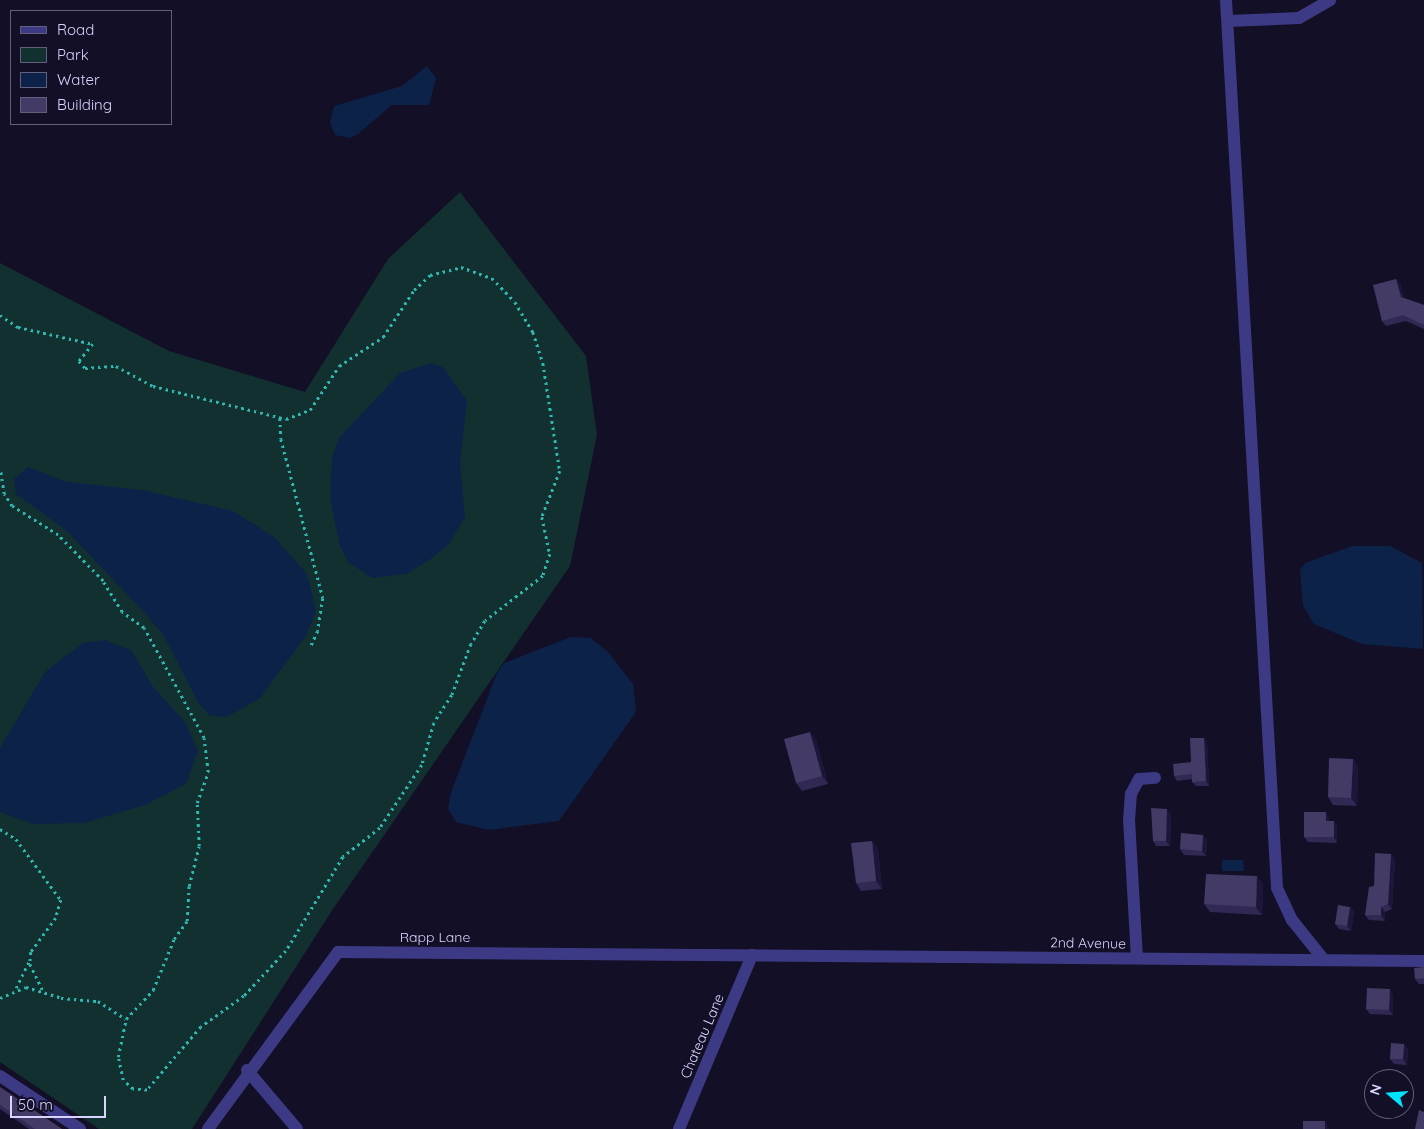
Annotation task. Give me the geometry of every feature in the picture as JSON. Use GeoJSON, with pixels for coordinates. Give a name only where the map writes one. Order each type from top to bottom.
{"type":"FeatureCollection","features":[{"type":"Feature","properties":{"kind":"street"},"geometry":{"type":"LineString","coordinates":[[1226,0],[1277,888],[1292,920],[1324,960]]}},
{"type":"Feature","properties":{"kind":"street"},"geometry":{"type":"LineString","coordinates":[[1228,21],[1299,18],[1330,0]]}},
{"type":"Feature","properties":{"kind":"street"},"geometry":{"type":"LineString","coordinates":[[1137,958],[1129,821],[1131,794],[1139,779],[1156,778]]}},
{"type":"Feature","properties":{"kind":"street","name":"Rapp Lane"},"geometry":{"type":"LineString","coordinates":[[208,1129],[247,1070],[338,952],[752,955]]}},
{"type":"Feature","properties":{"kind":"street","name":"2nd Avenue"},"geometry":{"type":"LineString","coordinates":[[752,955],[1424,961]]}},
{"type":"Feature","properties":{"kind":"street","name":"Chateau Lane"},"geometry":{"type":"LineString","coordinates":[[679,1129],[752,955]]}},
{"type":"Feature","properties":{"kind":"street"},"geometry":{"type":"LineString","coordinates":[[247,1070],[297,1129]]}},
{"type":"Feature","properties":{"kind":"street"},"geometry":{"type":"LineString","coordinates":[[0,1076],[80,1129]]}},
{"type":"Feature","properties":{"kind":"path"},"geometry":{"type":"LineString","coordinates":[[0,315],[18,327],[93,344],[79,361],[85,368],[116,366],[153,386],[199,394],[280,418],[310,410],[339,366],[383,337],[414,290],[430,275],[461,266],[492,278],[527,320],[543,364],[560,460],[558,483],[542,516],[550,561],[544,576],[486,621],[471,644],[452,695],[434,724],[422,765],[380,828],[350,848],[286,951],[244,996],[201,1027],[147,1090],[129,1087],[118,1068],[126,1019],[153,990],[174,939],[187,921],[189,886],[199,846],[196,803],[208,772],[206,744],[188,701],[144,628],[122,612],[103,581],[58,535],[12,506],[4,494],[0,469]]}},
{"type":"Feature","properties":{"kind":"path"},"geometry":{"type":"LineString","coordinates":[[280,418],[281,439],[323,598],[318,631],[310,648]]}},
{"type":"Feature","properties":{"kind":"path"},"geometry":{"type":"LineString","coordinates":[[0,829],[16,839],[60,900],[56,918],[30,958],[16,989]]}},
{"type":"Feature","properties":{"kind":"path"},"geometry":{"type":"LineString","coordinates":[[30,958],[43,991]]}},
{"type":"Feature","properties":{"kind":"path"},"geometry":{"type":"LineString","coordinates":[[0,998],[16,989],[43,991],[61,998],[98,1001],[126,1019]]}},
{"type":"Feature","properties":{"kind":"green space"},"geometry":{"type":"Polygon","coordinates":[[[460,192],[586,356],[597,435],[570,566],[333,909],[192,1129],[99,1129],[0,1062],[0,263],[169,351],[305,392],[388,259],[460,192]]]}},
{"type":"Feature","properties":{"kind":"water"},"geometry":{"type":"Polygon","coordinates":[[[427,66],[436,78],[429,105],[392,105],[358,134],[350,138],[335,135],[330,123],[334,106],[402,86],[427,66]]]}},
{"type":"Feature","properties":{"kind":"water"},"geometry":{"type":"Polygon","coordinates":[[[431,363],[444,368],[467,401],[460,463],[465,517],[449,544],[432,558],[407,574],[372,578],[348,562],[340,546],[330,499],[332,457],[339,438],[400,373],[431,363]]]}},
{"type":"Feature","properties":{"kind":"water"},"geometry":{"type":"Polygon","coordinates":[[[28,467],[67,482],[142,490],[233,511],[274,537],[307,574],[316,610],[306,636],[260,698],[227,717],[210,716],[198,702],[164,636],[142,610],[67,531],[16,494],[14,479],[28,467]]]}},
{"type":"Feature","properties":{"kind":"water"},"geometry":{"type":"Polygon","coordinates":[[[1352,546],[1390,546],[1422,563],[1423,649],[1362,644],[1314,624],[1303,605],[1300,570],[1305,563],[1352,546]]]}},
{"type":"Feature","properties":{"kind":"water"},"geometry":{"type":"Polygon","coordinates":[[[571,637],[591,638],[608,652],[633,684],[636,712],[559,821],[489,830],[456,822],[448,809],[451,792],[497,673],[504,663],[571,637]]]}},
{"type":"Feature","properties":{"kind":"water"},"geometry":{"type":"Polygon","coordinates":[[[105,640],[131,650],[153,687],[185,722],[198,751],[186,784],[145,805],[84,823],[33,824],[0,812],[0,748],[45,672],[83,643],[105,640]]]}},
{"type":"Feature","properties":{"kind":"water"},"geometry":{"type":"Polygon","coordinates":[[[1222,860],[1243,860],[1244,871],[1222,871],[1222,860]]]}},
{"type":"Feature","properties":{"kind":"building"},"geometry":{"type":"Polygon","coordinates":[[[1396,279],[1401,297],[1424,305],[1424,325],[1403,315],[1382,321],[1373,285],[1396,279]]]}},
{"type":"Feature","properties":{"kind":"building"},"geometry":{"type":"Polygon","coordinates":[[[810,732],[822,776],[796,783],[784,739],[810,732]]]}},
{"type":"Feature","properties":{"kind":"building"},"geometry":{"type":"Polygon","coordinates":[[[1190,738],[1204,738],[1206,781],[1192,782],[1192,774],[1174,776],[1173,764],[1191,762],[1190,738]]]}},
{"type":"Feature","properties":{"kind":"building"},"geometry":{"type":"Polygon","coordinates":[[[1329,758],[1353,759],[1351,798],[1328,797],[1329,758]]]}},
{"type":"Feature","properties":{"kind":"building"},"geometry":{"type":"Polygon","coordinates":[[[1151,808],[1167,809],[1166,841],[1153,841],[1151,808]]]}},
{"type":"Feature","properties":{"kind":"building"},"geometry":{"type":"Polygon","coordinates":[[[1304,812],[1326,812],[1326,821],[1334,821],[1334,837],[1304,837],[1304,812]]]}},
{"type":"Feature","properties":{"kind":"building"},"geometry":{"type":"Polygon","coordinates":[[[1181,833],[1203,835],[1202,851],[1180,849],[1181,833]]]}},
{"type":"Feature","properties":{"kind":"building"},"geometry":{"type":"Polygon","coordinates":[[[872,841],[876,881],[856,883],[851,843],[872,841]]]}},
{"type":"Feature","properties":{"kind":"building"},"geometry":{"type":"Polygon","coordinates":[[[1375,853],[1391,854],[1388,904],[1381,907],[1381,915],[1365,915],[1369,887],[1374,886],[1375,853]]]}},
{"type":"Feature","properties":{"kind":"building"},"geometry":{"type":"Polygon","coordinates":[[[1206,874],[1257,876],[1256,907],[1204,904],[1206,874]]]}},
{"type":"Feature","properties":{"kind":"building"},"geometry":{"type":"Polygon","coordinates":[[[1338,905],[1350,907],[1347,926],[1335,924],[1338,905]]]}},
{"type":"Feature","properties":{"kind":"building"},"geometry":{"type":"Polygon","coordinates":[[[1424,967],[1424,978],[1415,979],[1414,968],[1424,967]]]}},
{"type":"Feature","properties":{"kind":"building"},"geometry":{"type":"Polygon","coordinates":[[[1367,988],[1390,989],[1389,1010],[1366,1009],[1367,988]]]}},
{"type":"Feature","properties":{"kind":"building"},"geometry":{"type":"Polygon","coordinates":[[[1391,1043],[1404,1044],[1403,1059],[1390,1059],[1391,1043]]]}},
{"type":"Feature","properties":{"kind":"building"},"geometry":{"type":"Polygon","coordinates":[[[0,1087],[62,1129],[35,1129],[0,1105],[0,1087]]]}},
{"type":"Feature","properties":{"kind":"building"},"geometry":{"type":"Polygon","coordinates":[[[1419,1110],[1424,1112],[1424,1129],[1415,1129],[1419,1110]]]}},
{"type":"Feature","properties":{"kind":"building"},"geometry":{"type":"Polygon","coordinates":[[[1303,1121],[1325,1121],[1325,1129],[1303,1129],[1303,1121]]]}}]}
